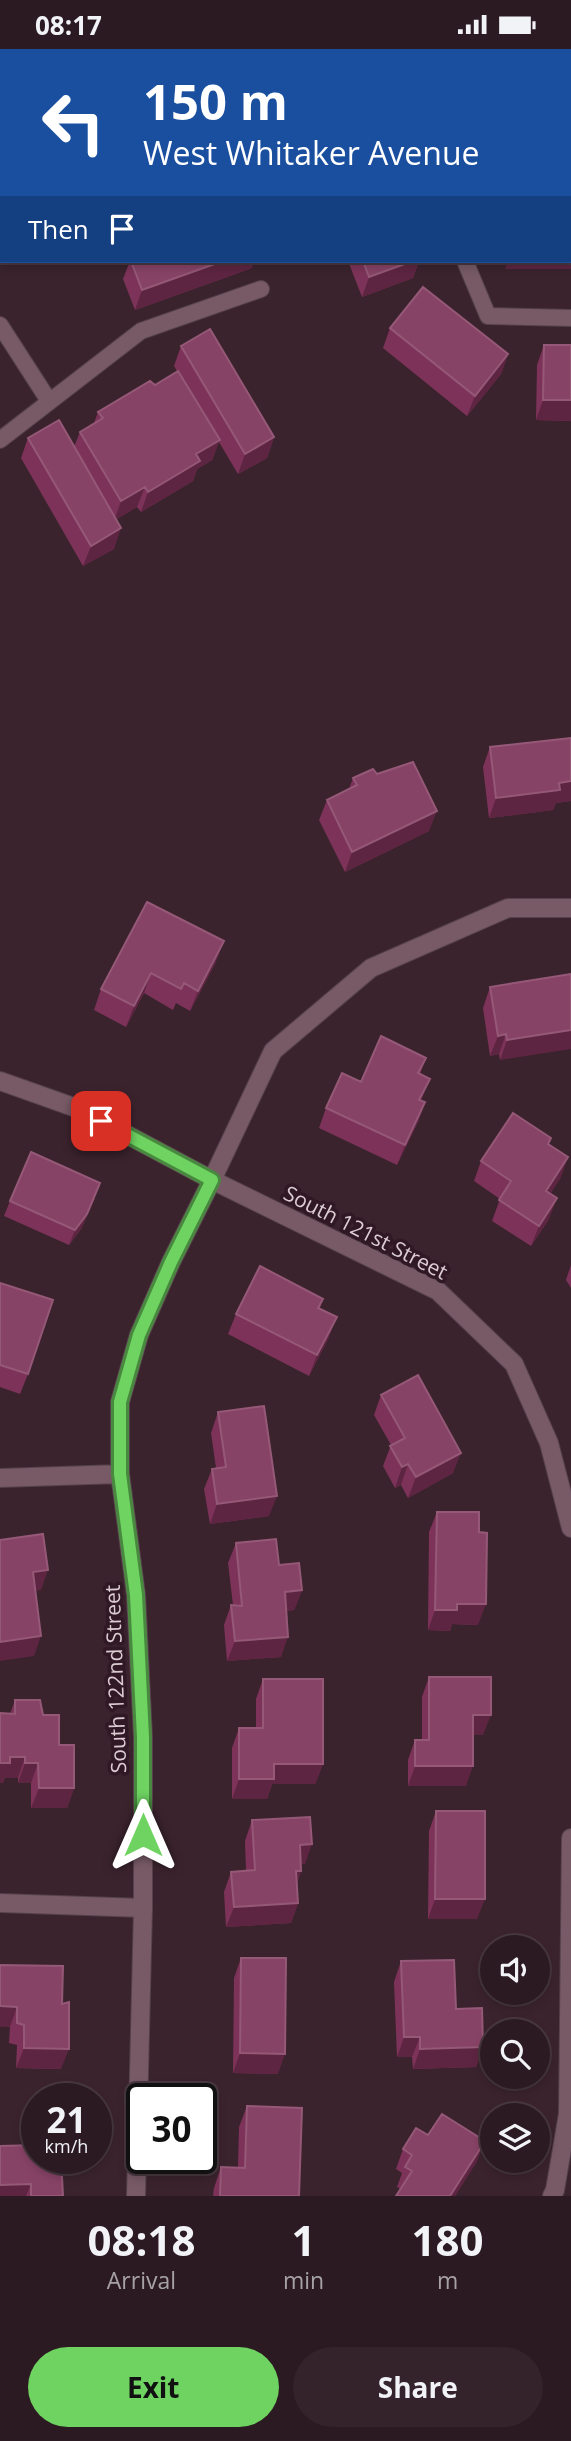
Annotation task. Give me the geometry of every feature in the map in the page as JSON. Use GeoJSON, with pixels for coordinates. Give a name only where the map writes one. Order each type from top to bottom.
{"type":"FeatureCollection","features":[{"type":"Feature","properties":{"kind":"street","name":"South 122nd Street"},"geometry":{"type":"LineString","coordinates":[[136,2196],[143,1908],[143,1737],[136,1595],[120,1474],[120,1402],[139,1335],[171,1262],[273,1051],[371,968],[508,908],[571,908]]}},
{"type":"Feature","properties":{"kind":"street","name":"South 121st Street"},"geometry":{"type":"LineString","coordinates":[[0,1081],[79,1109],[212,1180],[438,1291],[514,1364],[549,1443],[571,1528]]}},
{"type":"Feature","properties":{"kind":"street"},"geometry":{"type":"LineString","coordinates":[[0,1478],[120,1474]]}},
{"type":"Feature","properties":{"kind":"street"},"geometry":{"type":"LineString","coordinates":[[552,2196],[568,2114],[571,1837]]}},
{"type":"Feature","properties":{"kind":"street"},"geometry":{"type":"LineString","coordinates":[[0,1903],[143,1908]]}},
{"type":"Feature","properties":{"kind":"lane"},"geometry":{"type":"LineString","coordinates":[[466,263],[488,316],[571,318]]}},
{"type":"Feature","properties":{"kind":"lane"},"geometry":{"type":"LineString","coordinates":[[0,440],[141,331],[261,289]]}},
{"type":"Feature","properties":{"kind":"lane"},"geometry":{"type":"LineString","coordinates":[[0,325],[49,401]]}},
{"type":"Feature","properties":{"kind":"building"},"geometry":{"type":"Polygon","coordinates":[[[132,263],[217,263],[142,290],[132,263]]]}},
{"type":"Feature","properties":{"kind":"building"},"geometry":{"type":"Polygon","coordinates":[[[364,263],[408,263],[369,277],[364,263]]]}},
{"type":"Feature","properties":{"kind":"building"},"geometry":{"type":"Polygon","coordinates":[[[423,287],[508,354],[475,396],[390,328],[423,287]]]}},
{"type":"Feature","properties":{"kind":"building"},"geometry":{"type":"Polygon","coordinates":[[[210,329],[274,437],[245,454],[181,346],[210,329]]]}},
{"type":"Feature","properties":{"kind":"building"},"geometry":{"type":"Polygon","coordinates":[[[544,345],[571,345],[571,400],[543,400],[544,345]]]}},
{"type":"Feature","properties":{"kind":"building"},"geometry":{"type":"Polygon","coordinates":[[[178,371],[220,440],[196,454],[200,461],[148,492],[145,487],[121,501],[80,432],[103,418],[98,412],[150,381],[155,385],[178,371]]]}},
{"type":"Feature","properties":{"kind":"building"},"geometry":{"type":"Polygon","coordinates":[[[59,420],[121,528],[91,546],[28,438],[59,420]]]}},
{"type":"Feature","properties":{"kind":"building"},"geometry":{"type":"Polygon","coordinates":[[[571,738],[571,781],[559,783],[560,790],[496,798],[490,747],[571,738]]]}},
{"type":"Feature","properties":{"kind":"building"},"geometry":{"type":"Polygon","coordinates":[[[413,762],[437,811],[352,852],[327,800],[357,785],[353,778],[373,769],[377,774],[413,762]]]}},
{"type":"Feature","properties":{"kind":"building"},"geometry":{"type":"Polygon","coordinates":[[[147,902],[224,941],[198,991],[184,983],[181,989],[151,973],[134,1006],[101,989],[147,902]]]}},
{"type":"Feature","properties":{"kind":"building"},"geometry":{"type":"Polygon","coordinates":[[[571,974],[571,1030],[507,1040],[506,1034],[498,1036],[490,987],[571,974]]]}},
{"type":"Feature","properties":{"kind":"building"},"geometry":{"type":"Polygon","coordinates":[[[381,1036],[426,1058],[418,1073],[430,1079],[419,1100],[425,1102],[405,1145],[326,1108],[342,1073],[361,1082],[381,1036]]]}},
{"type":"Feature","properties":{"kind":"building"},"geometry":{"type":"Polygon","coordinates":[[[513,1113],[551,1138],[548,1144],[568,1157],[546,1191],[557,1198],[539,1226],[499,1200],[511,1181],[481,1161],[513,1113]]]}},
{"type":"Feature","properties":{"kind":"building"},"geometry":{"type":"Polygon","coordinates":[[[31,1152],[100,1183],[87,1214],[75,1230],[10,1201],[31,1152]]]}},
{"type":"Feature","properties":{"kind":"building"},"geometry":{"type":"Polygon","coordinates":[[[260,1266],[323,1299],[318,1308],[337,1317],[317,1355],[236,1314],[260,1266]]]}},
{"type":"Feature","properties":{"kind":"building"},"geometry":{"type":"Polygon","coordinates":[[[0,1283],[53,1300],[28,1374],[0,1365],[0,1283]]]}},
{"type":"Feature","properties":{"kind":"building"},"geometry":{"type":"Polygon","coordinates":[[[418,1375],[461,1453],[416,1477],[408,1464],[402,1467],[390,1446],[405,1438],[381,1395],[418,1375]]]}},
{"type":"Feature","properties":{"kind":"building"},"geometry":{"type":"Polygon","coordinates":[[[264,1406],[277,1496],[217,1504],[212,1469],[226,1467],[218,1412],[264,1406]]]}},
{"type":"Feature","properties":{"kind":"building"},"geometry":{"type":"Polygon","coordinates":[[[437,1512],[479,1512],[479,1532],[487,1533],[486,1604],[457,1604],[457,1610],[435,1610],[437,1512]]]}},
{"type":"Feature","properties":{"kind":"building"},"geometry":{"type":"Polygon","coordinates":[[[43,1534],[48,1570],[33,1572],[41,1636],[0,1642],[0,1540],[43,1534]]]}},
{"type":"Feature","properties":{"kind":"building"},"geometry":{"type":"Polygon","coordinates":[[[276,1539],[279,1565],[299,1563],[302,1590],[285,1592],[288,1637],[235,1641],[231,1605],[242,1606],[236,1543],[276,1539]]]}},
{"type":"Feature","properties":{"kind":"building"},"geometry":{"type":"Polygon","coordinates":[[[429,1677],[491,1677],[491,1715],[473,1715],[473,1766],[415,1766],[415,1740],[429,1740],[429,1677]]]}},
{"type":"Feature","properties":{"kind":"building"},"geometry":{"type":"Polygon","coordinates":[[[263,1679],[323,1679],[323,1764],[274,1764],[274,1779],[239,1779],[239,1728],[263,1728],[263,1679]]]}},
{"type":"Feature","properties":{"kind":"building"},"geometry":{"type":"Polygon","coordinates":[[[15,1700],[40,1700],[43,1715],[59,1715],[59,1745],[74,1745],[74,1788],[39,1788],[38,1763],[25,1763],[25,1757],[10,1757],[10,1763],[0,1763],[0,1713],[15,1714],[15,1700]]]}},
{"type":"Feature","properties":{"kind":"building"},"geometry":{"type":"Polygon","coordinates":[[[436,1811],[485,1811],[485,1899],[435,1899],[436,1811]]]}},
{"type":"Feature","properties":{"kind":"building"},"geometry":{"type":"Polygon","coordinates":[[[310,1817],[312,1844],[300,1845],[301,1871],[296,1871],[298,1903],[234,1907],[231,1872],[255,1870],[252,1820],[310,1817]]]}},
{"type":"Feature","properties":{"kind":"building"},"geometry":{"type":"Polygon","coordinates":[[[241,1958],[286,1958],[285,2054],[240,2053],[241,1958]]]}},
{"type":"Feature","properties":{"kind":"building"},"geometry":{"type":"Polygon","coordinates":[[[454,1960],[456,2009],[482,2008],[480,2047],[420,2049],[420,2037],[404,2037],[401,1961],[454,1960]]]}},
{"type":"Feature","properties":{"kind":"building"},"geometry":{"type":"Polygon","coordinates":[[[0,1965],[63,1966],[62,2004],[69,2002],[69,2049],[24,2048],[24,2025],[17,2023],[17,2007],[0,2006],[0,1965]]]}},
{"type":"Feature","properties":{"kind":"building"},"geometry":{"type":"Polygon","coordinates":[[[247,2106],[302,2108],[299,2196],[220,2196],[221,2167],[245,2168],[247,2106]]]}},
{"type":"Feature","properties":{"kind":"building"},"geometry":{"type":"Polygon","coordinates":[[[442,2114],[480,2138],[480,2149],[450,2196],[396,2196],[412,2171],[405,2167],[412,2155],[403,2149],[416,2128],[428,2135],[442,2114]]]}},
{"type":"Feature","properties":{"kind":"building"},"geometry":{"type":"Polygon","coordinates":[[[21,2145],[21,2174],[62,2174],[63,2196],[31,2196],[31,2184],[0,2185],[0,2146],[21,2145]]]}},
{"type":"Feature","properties":{"kind":"route"},"geometry":{"type":"LineString","coordinates":[[101,1121],[212,1180],[171,1262],[139,1335],[120,1402],[120,1474],[136,1595],[143,1737],[143,1835]]}}]}
